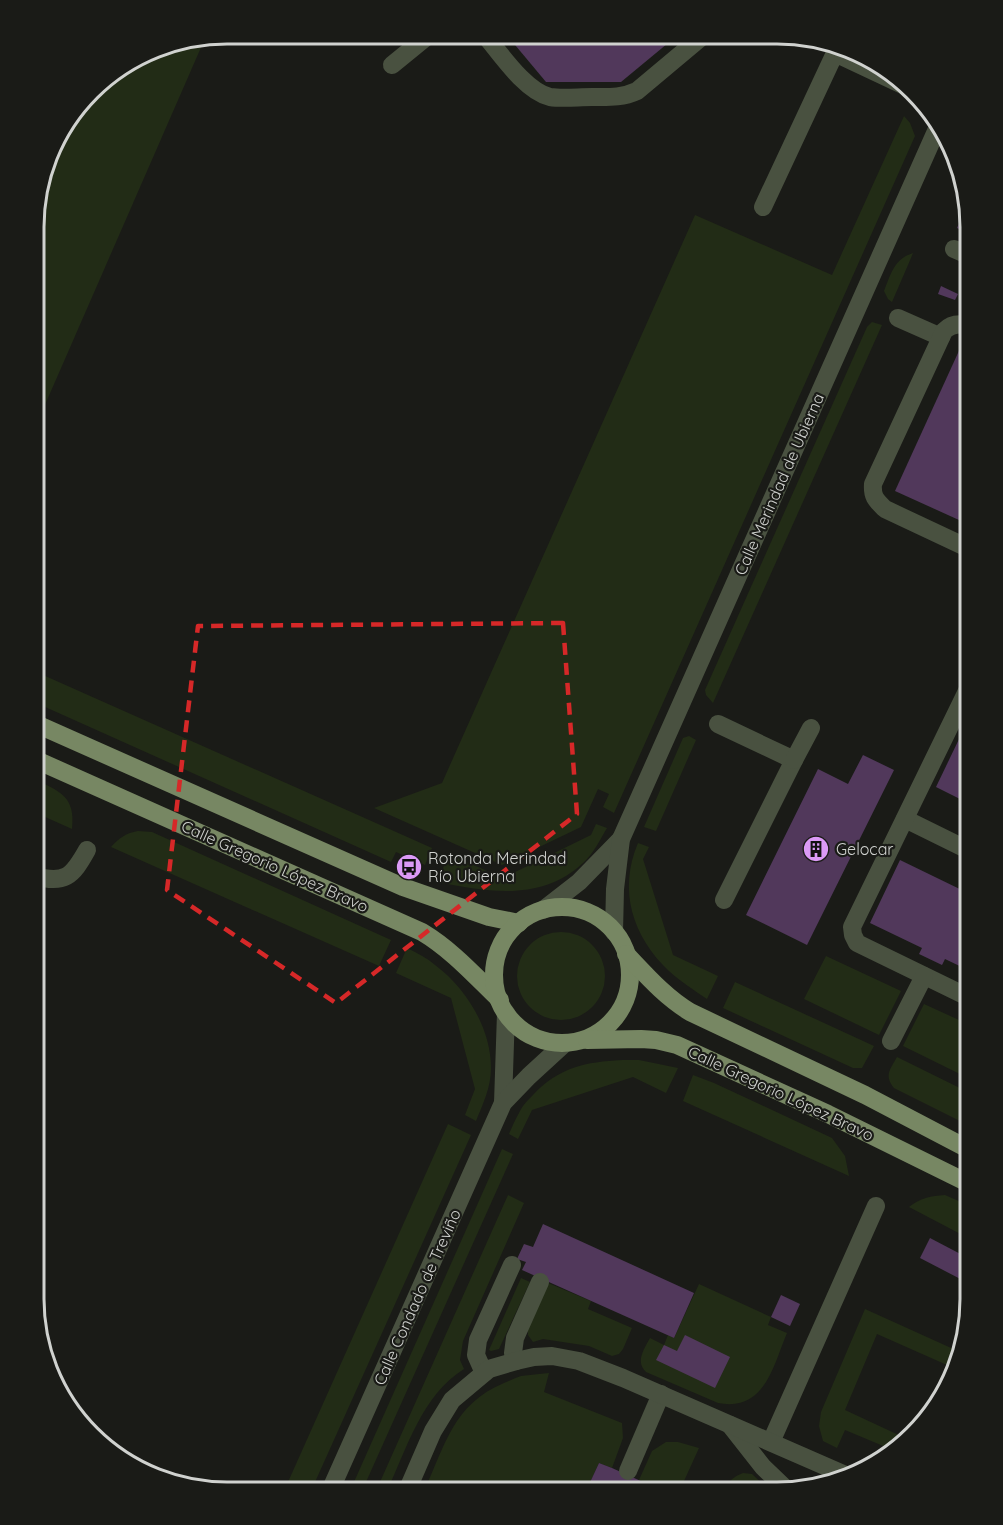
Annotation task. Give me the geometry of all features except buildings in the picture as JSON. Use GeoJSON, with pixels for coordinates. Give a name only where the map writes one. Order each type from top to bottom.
{"type":"FeatureCollection","features":[{"type":"Feature","properties":{"kind":"main road","name":"Calle Gregorio López Bravo"},"geometry":{"type":"LineString","coordinates":[[44,727],[403,887],[489,917],[519,923]]}},
{"type":"Feature","properties":{"kind":"main road","name":"Calle Gregorio López Bravo"},"geometry":{"type":"LineString","coordinates":[[44,763],[422,932],[458,958],[503,1007]]}},
{"type":"Feature","properties":{"kind":"main road"},"geometry":{"type":"LineString","coordinates":[[556,908],[581,910],[598,918],[622,942],[630,968],[630,981],[624,1005],[616,1017],[595,1035],[574,1042],[544,1040],[532,1036],[519,1027],[503,1007],[496,985],[497,957],[506,939],[519,923],[543,910],[556,908]]}},
{"type":"Feature","properties":{"kind":"main road","name":"Calle Gregorio López Bravo"},"geometry":{"type":"LineString","coordinates":[[626,954],[658,987],[690,1012],[865,1095],[959,1143]]}},
{"type":"Feature","properties":{"kind":"main road","name":"Calle Gregorio López Bravo"},"geometry":{"type":"LineString","coordinates":[[574,1042],[641,1039],[676,1044],[828,1114],[959,1179]]}},
{"type":"Feature","properties":{"kind":"street"},"geometry":{"type":"LineString","coordinates":[[392,65],[418,44]]}},
{"type":"Feature","properties":{"kind":"street"},"geometry":{"type":"LineString","coordinates":[[492,44],[525,83],[541,94],[552,97],[603,98],[626,96],[637,91],[693,44]]}},
{"type":"Feature","properties":{"kind":"street"},"geometry":{"type":"LineString","coordinates":[[763,207],[835,53]]}},
{"type":"Feature","properties":{"kind":"street","name":"Calle Merindad de Ubierna"},"geometry":{"type":"LineString","coordinates":[[614,932],[615,889],[621,839],[935,134]]}},
{"type":"Feature","properties":{"kind":"street"},"geometry":{"type":"LineString","coordinates":[[898,318],[941,336]]}},
{"type":"Feature","properties":{"kind":"street"},"geometry":{"type":"LineString","coordinates":[[960,324],[949,326],[941,336],[873,484],[873,493],[885,509],[960,544]]}},
{"type":"Feature","properties":{"kind":"street"},"geometry":{"type":"LineString","coordinates":[[959,993],[857,943],[852,927],[960,706]]}},
{"type":"Feature","properties":{"kind":"street"},"geometry":{"type":"LineString","coordinates":[[718,724],[795,760]]}},
{"type":"Feature","properties":{"kind":"street"},"geometry":{"type":"LineString","coordinates":[[724,900],[811,728]]}},
{"type":"Feature","properties":{"kind":"street"},"geometry":{"type":"LineString","coordinates":[[905,819],[959,846]]}},
{"type":"Feature","properties":{"kind":"street","name":"Calle Merindad de Ubierna"},"geometry":{"type":"LineString","coordinates":[[543,910],[579,882],[621,839]]}},
{"type":"Feature","properties":{"kind":"street"},"geometry":{"type":"LineString","coordinates":[[44,878],[62,879],[73,872],[87,850]]}},
{"type":"Feature","properties":{"kind":"street"},"geometry":{"type":"LineString","coordinates":[[891,1041],[924,976]]}},
{"type":"Feature","properties":{"kind":"street","name":"Calle Condado de Treviño"},"geometry":{"type":"LineString","coordinates":[[503,1007],[503,1103]]}},
{"type":"Feature","properties":{"kind":"street","name":"Calle Condado de Treviño"},"geometry":{"type":"LineString","coordinates":[[334,1482],[503,1103],[529,1076],[574,1042]]}},
{"type":"Feature","properties":{"kind":"street"},"geometry":{"type":"LineString","coordinates":[[771,1442],[876,1206]]}},
{"type":"Feature","properties":{"kind":"street"},"geometry":{"type":"LineString","coordinates":[[484,1373],[476,1355],[478,1340],[512,1265]]}},
{"type":"Feature","properties":{"kind":"street"},"geometry":{"type":"LineString","coordinates":[[516,1360],[513,1353],[515,1338],[540,1282]]}},
{"type":"Feature","properties":{"kind":"street"},"geometry":{"type":"LineString","coordinates":[[410,1482],[433,1431],[452,1400],[489,1369],[516,1360],[552,1356],[579,1361],[661,1394],[837,1471]]}},
{"type":"Feature","properties":{"kind":"street"},"geometry":{"type":"LineString","coordinates":[[628,1471],[661,1394]]}},
{"type":"Feature","properties":{"kind":"street"},"geometry":{"type":"LineString","coordinates":[[729,1424],[763,1467],[778,1482]]}},
{"type":"Feature","properties":{"kind":"highlighted area"},"geometry":{"type":"Polygon","coordinates":[[[563,623],[577,814],[336,1003],[167,890],[198,626],[563,623]]]}},
{"type":"Feature","properties":{"kind":"green space"},"geometry":{"type":"Polygon","coordinates":[[[202,45],[44,407],[45,203],[57,157],[81,115],[115,81],[157,57],[202,45]]]}},
{"type":"Feature","properties":{"kind":"green space"},"geometry":{"type":"Polygon","coordinates":[[[904,116],[910,123],[915,136],[614,813],[603,807],[609,794],[598,789],[581,827],[502,865],[374,808],[442,783],[695,215],[832,275],[904,116]]]}},
{"type":"Feature","properties":{"kind":"green space"},"geometry":{"type":"Polygon","coordinates":[[[913,253],[892,302],[884,291],[889,279],[897,263],[913,253]]]}},
{"type":"Feature","properties":{"kind":"green space"},"geometry":{"type":"Polygon","coordinates":[[[872,322],[882,325],[713,703],[705,690],[867,327],[872,322]]]}},
{"type":"Feature","properties":{"kind":"green space"},"geometry":{"type":"Polygon","coordinates":[[[44,675],[432,848],[425,865],[396,852],[391,862],[44,706],[44,675]]]}},
{"type":"Feature","properties":{"kind":"green space"},"geometry":{"type":"Polygon","coordinates":[[[689,736],[696,740],[656,831],[644,827],[683,738],[689,736]]]}},
{"type":"Feature","properties":{"kind":"green space"},"geometry":{"type":"Polygon","coordinates":[[[44,784],[58,791],[68,802],[73,818],[72,829],[44,816],[44,784]]]}},
{"type":"Feature","properties":{"kind":"green space"},"geometry":{"type":"Polygon","coordinates":[[[596,824],[607,828],[590,855],[567,875],[550,884],[532,889],[495,891],[437,882],[449,854],[503,878],[591,835],[596,824]]]}},
{"type":"Feature","properties":{"kind":"green space"},"geometry":{"type":"Polygon","coordinates":[[[138,831],[152,832],[391,940],[379,966],[111,847],[123,836],[138,831]]]}},
{"type":"Feature","properties":{"kind":"green space"},"geometry":{"type":"Polygon","coordinates":[[[638,843],[649,847],[643,859],[673,955],[718,976],[707,999],[669,971],[656,957],[638,928],[632,912],[629,878],[638,843]]]}},
{"type":"Feature","properties":{"kind":"green space"},"geometry":{"type":"Polygon","coordinates":[[[561,932],[586,939],[598,951],[605,976],[598,1001],[586,1013],[561,1020],[536,1013],[524,1001],[517,976],[524,951],[536,939],[561,932]]]}},
{"type":"Feature","properties":{"kind":"green space"},"geometry":{"type":"Polygon","coordinates":[[[407,948],[429,960],[457,985],[475,1010],[487,1038],[491,1075],[476,1121],[465,1115],[475,1089],[451,998],[396,973],[407,948]]]}},
{"type":"Feature","properties":{"kind":"green space"},"geometry":{"type":"Polygon","coordinates":[[[826,956],[901,991],[879,1035],[804,999],[826,956]]]}},
{"type":"Feature","properties":{"kind":"green space"},"geometry":{"type":"Polygon","coordinates":[[[735,982],[874,1046],[862,1068],[853,1068],[723,1008],[735,982]]]}},
{"type":"Feature","properties":{"kind":"green space"},"geometry":{"type":"Polygon","coordinates":[[[924,1004],[959,1020],[959,1074],[903,1046],[924,1004]]]}},
{"type":"Feature","properties":{"kind":"green space"},"geometry":{"type":"Polygon","coordinates":[[[897,1057],[959,1088],[959,1121],[894,1088],[889,1080],[890,1069],[897,1057]]]}},
{"type":"Feature","properties":{"kind":"green space"},"geometry":{"type":"Polygon","coordinates":[[[639,1060],[678,1068],[666,1093],[633,1077],[532,1110],[518,1139],[509,1134],[523,1106],[553,1078],[585,1065],[639,1060]]]}},
{"type":"Feature","properties":{"kind":"green space"},"geometry":{"type":"Polygon","coordinates":[[[693,1075],[832,1138],[845,1156],[849,1176],[683,1101],[693,1075]]]}},
{"type":"Feature","properties":{"kind":"green space"},"geometry":{"type":"Polygon","coordinates":[[[448,1124],[471,1135],[315,1482],[288,1482],[448,1124]]]}},
{"type":"Feature","properties":{"kind":"green space"},"geometry":{"type":"Polygon","coordinates":[[[502,1149],[513,1154],[366,1482],[354,1482],[502,1149]]]}},
{"type":"Feature","properties":{"kind":"green space"},"geometry":{"type":"Polygon","coordinates":[[[508,1195],[524,1203],[463,1341],[460,1360],[464,1369],[449,1380],[426,1408],[391,1482],[380,1482],[508,1195]]]}},
{"type":"Feature","properties":{"kind":"green space"},"geometry":{"type":"Polygon","coordinates":[[[945,1195],[959,1201],[959,1233],[909,1207],[917,1201],[945,1195]]]}},
{"type":"Feature","properties":{"kind":"green space"},"geometry":{"type":"Polygon","coordinates":[[[521,1278],[530,1282],[499,1349],[491,1351],[489,1350],[521,1278]]]}},
{"type":"Feature","properties":{"kind":"green space"},"geometry":{"type":"Polygon","coordinates":[[[548,1283],[591,1301],[588,1309],[632,1328],[619,1354],[612,1356],[589,1346],[543,1339],[533,1342],[528,1335],[528,1327],[548,1283]]]}},
{"type":"Feature","properties":{"kind":"green space"},"geometry":{"type":"Polygon","coordinates":[[[699,1284],[771,1317],[768,1325],[787,1333],[765,1384],[757,1394],[747,1400],[734,1404],[718,1403],[646,1372],[641,1364],[642,1355],[650,1338],[664,1345],[668,1335],[674,1338],[699,1284]]]}},
{"type":"Feature","properties":{"kind":"green space"},"geometry":{"type":"Polygon","coordinates":[[[865,1309],[952,1348],[947,1365],[877,1334],[845,1410],[898,1435],[884,1446],[845,1430],[837,1448],[823,1441],[819,1426],[821,1412],[865,1309]]]}},
{"type":"Feature","properties":{"kind":"green space"},"geometry":{"type":"Polygon","coordinates":[[[549,1373],[544,1392],[622,1423],[623,1438],[612,1468],[599,1463],[590,1482],[428,1482],[453,1428],[473,1402],[487,1392],[521,1376],[549,1373]]]}},
{"type":"Feature","properties":{"kind":"green space"},"geometry":{"type":"Polygon","coordinates":[[[666,1442],[678,1442],[699,1448],[684,1482],[643,1482],[639,1480],[652,1451],[666,1442]]]}},
{"type":"Feature","properties":{"kind":"green space"},"geometry":{"type":"Polygon","coordinates":[[[743,1473],[752,1474],[760,1482],[730,1482],[743,1473]]]}},
{"type":"Feature","properties":{"kind":"place","name":"Gelocar"},"geometry":{"type":"Point","coordinates":[816,849]}},
{"type":"Feature","properties":{"kind":"place","name":"Rotonda Merindad Río Ubierna"},"geometry":{"type":"Point","coordinates":[409,867]}}]}
